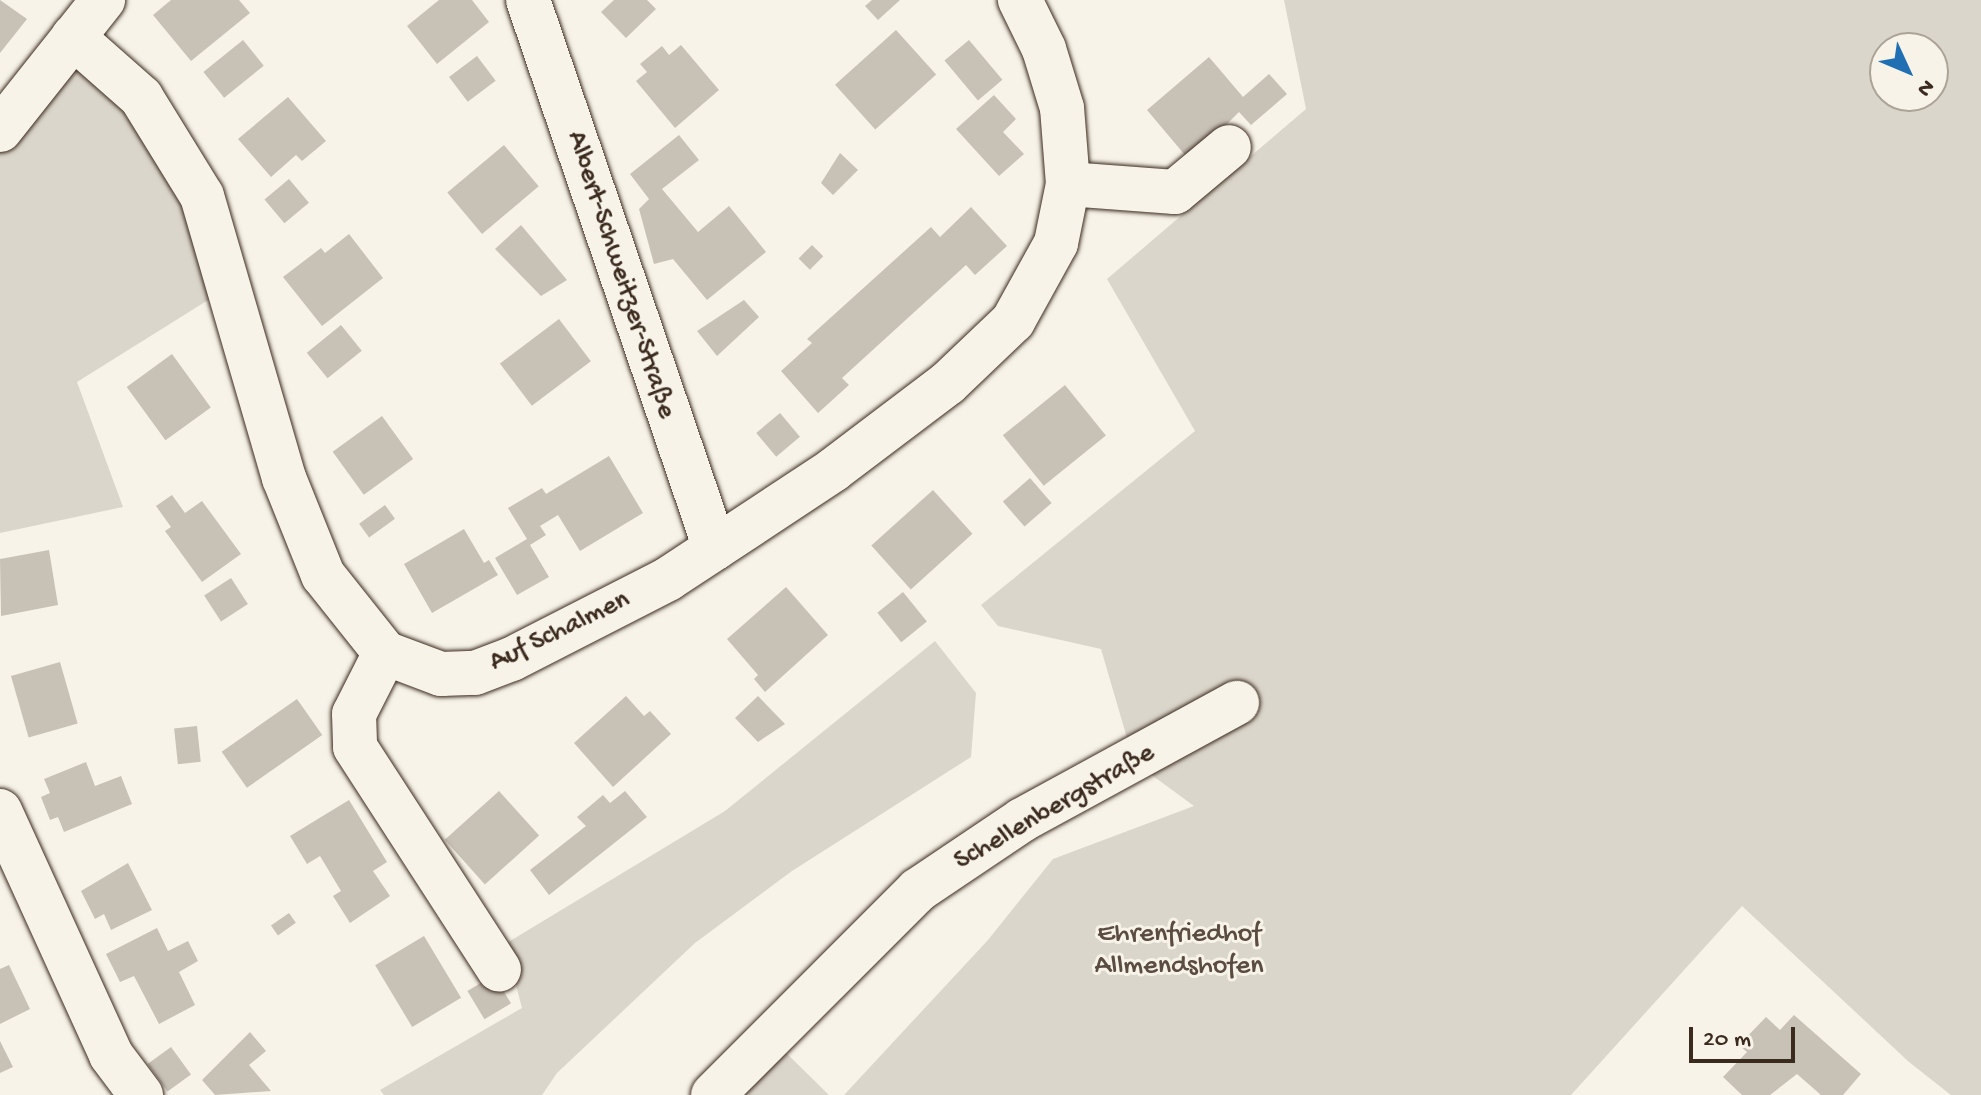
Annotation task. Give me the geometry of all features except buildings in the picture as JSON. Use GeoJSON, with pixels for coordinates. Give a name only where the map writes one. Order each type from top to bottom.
{"type":"FeatureCollection","features":[{"type":"Feature","properties":{"kind":"street"},"geometry":{"type":"LineString","coordinates":[[0,130],[103,0]]}},
{"type":"Feature","properties":{"kind":"street","name":"Albert-Schweitzer-Straße"},"geometry":{"type":"LineString","coordinates":[[528,0],[715,548]]}},
{"type":"Feature","properties":{"kind":"street","name":"Auf Schalmen"},"geometry":{"type":"LineString","coordinates":[[385,653],[441,674],[475,673],[668,579],[833,470],[948,383],[1013,321],[1056,243],[1068,184],[1062,108],[1044,49],[1020,0]]}},
{"type":"Feature","properties":{"kind":"street"},"geometry":{"type":"LineString","coordinates":[[73,37],[141,97],[202,196],[295,506],[323,575],[385,653],[354,714],[355,747],[499,970]]}},
{"type":"Feature","properties":{"kind":"street"},"geometry":{"type":"LineString","coordinates":[[1068,184],[1175,192],[1229,147]]}},
{"type":"Feature","properties":{"kind":"street","name":"Schellenbergstraße"},"geometry":{"type":"LineString","coordinates":[[713,1095],[918,890],[1022,820],[1237,703]]}},
{"type":"Feature","properties":{"kind":"street"},"geometry":{"type":"LineString","coordinates":[[0,811],[111,1055],[141,1095]]}},
{"type":"Feature","properties":{"kind":"green space","name":"Ehrenfriedhof Allmendshofen"},"geometry":{"type":"Polygon","coordinates":[[[1284,0],[1981,0],[1981,1095],[1951,1095],[1909,1062],[1742,906],[1571,1095],[844,1095],[988,940],[1053,859],[1194,806],[1134,762],[1101,649],[998,626],[981,605],[1195,431],[1107,279],[1306,109],[1284,0]]]}},
{"type":"Feature","properties":{"kind":"green space"},"geometry":{"type":"Polygon","coordinates":[[[71,60],[134,115],[189,206],[213,297],[77,382],[123,507],[0,533],[0,151],[71,60]]]}},
{"type":"Feature","properties":{"kind":"green space"},"geometry":{"type":"Polygon","coordinates":[[[935,641],[976,693],[971,757],[792,871],[695,943],[557,1073],[542,1095],[384,1095],[380,1090],[522,1008],[505,944],[725,811],[935,641]]]}},
{"type":"Feature","properties":{"kind":"green space"},"geometry":{"type":"Polygon","coordinates":[[[774,1041],[829,1095],[723,1095],[774,1041]]]}}]}
